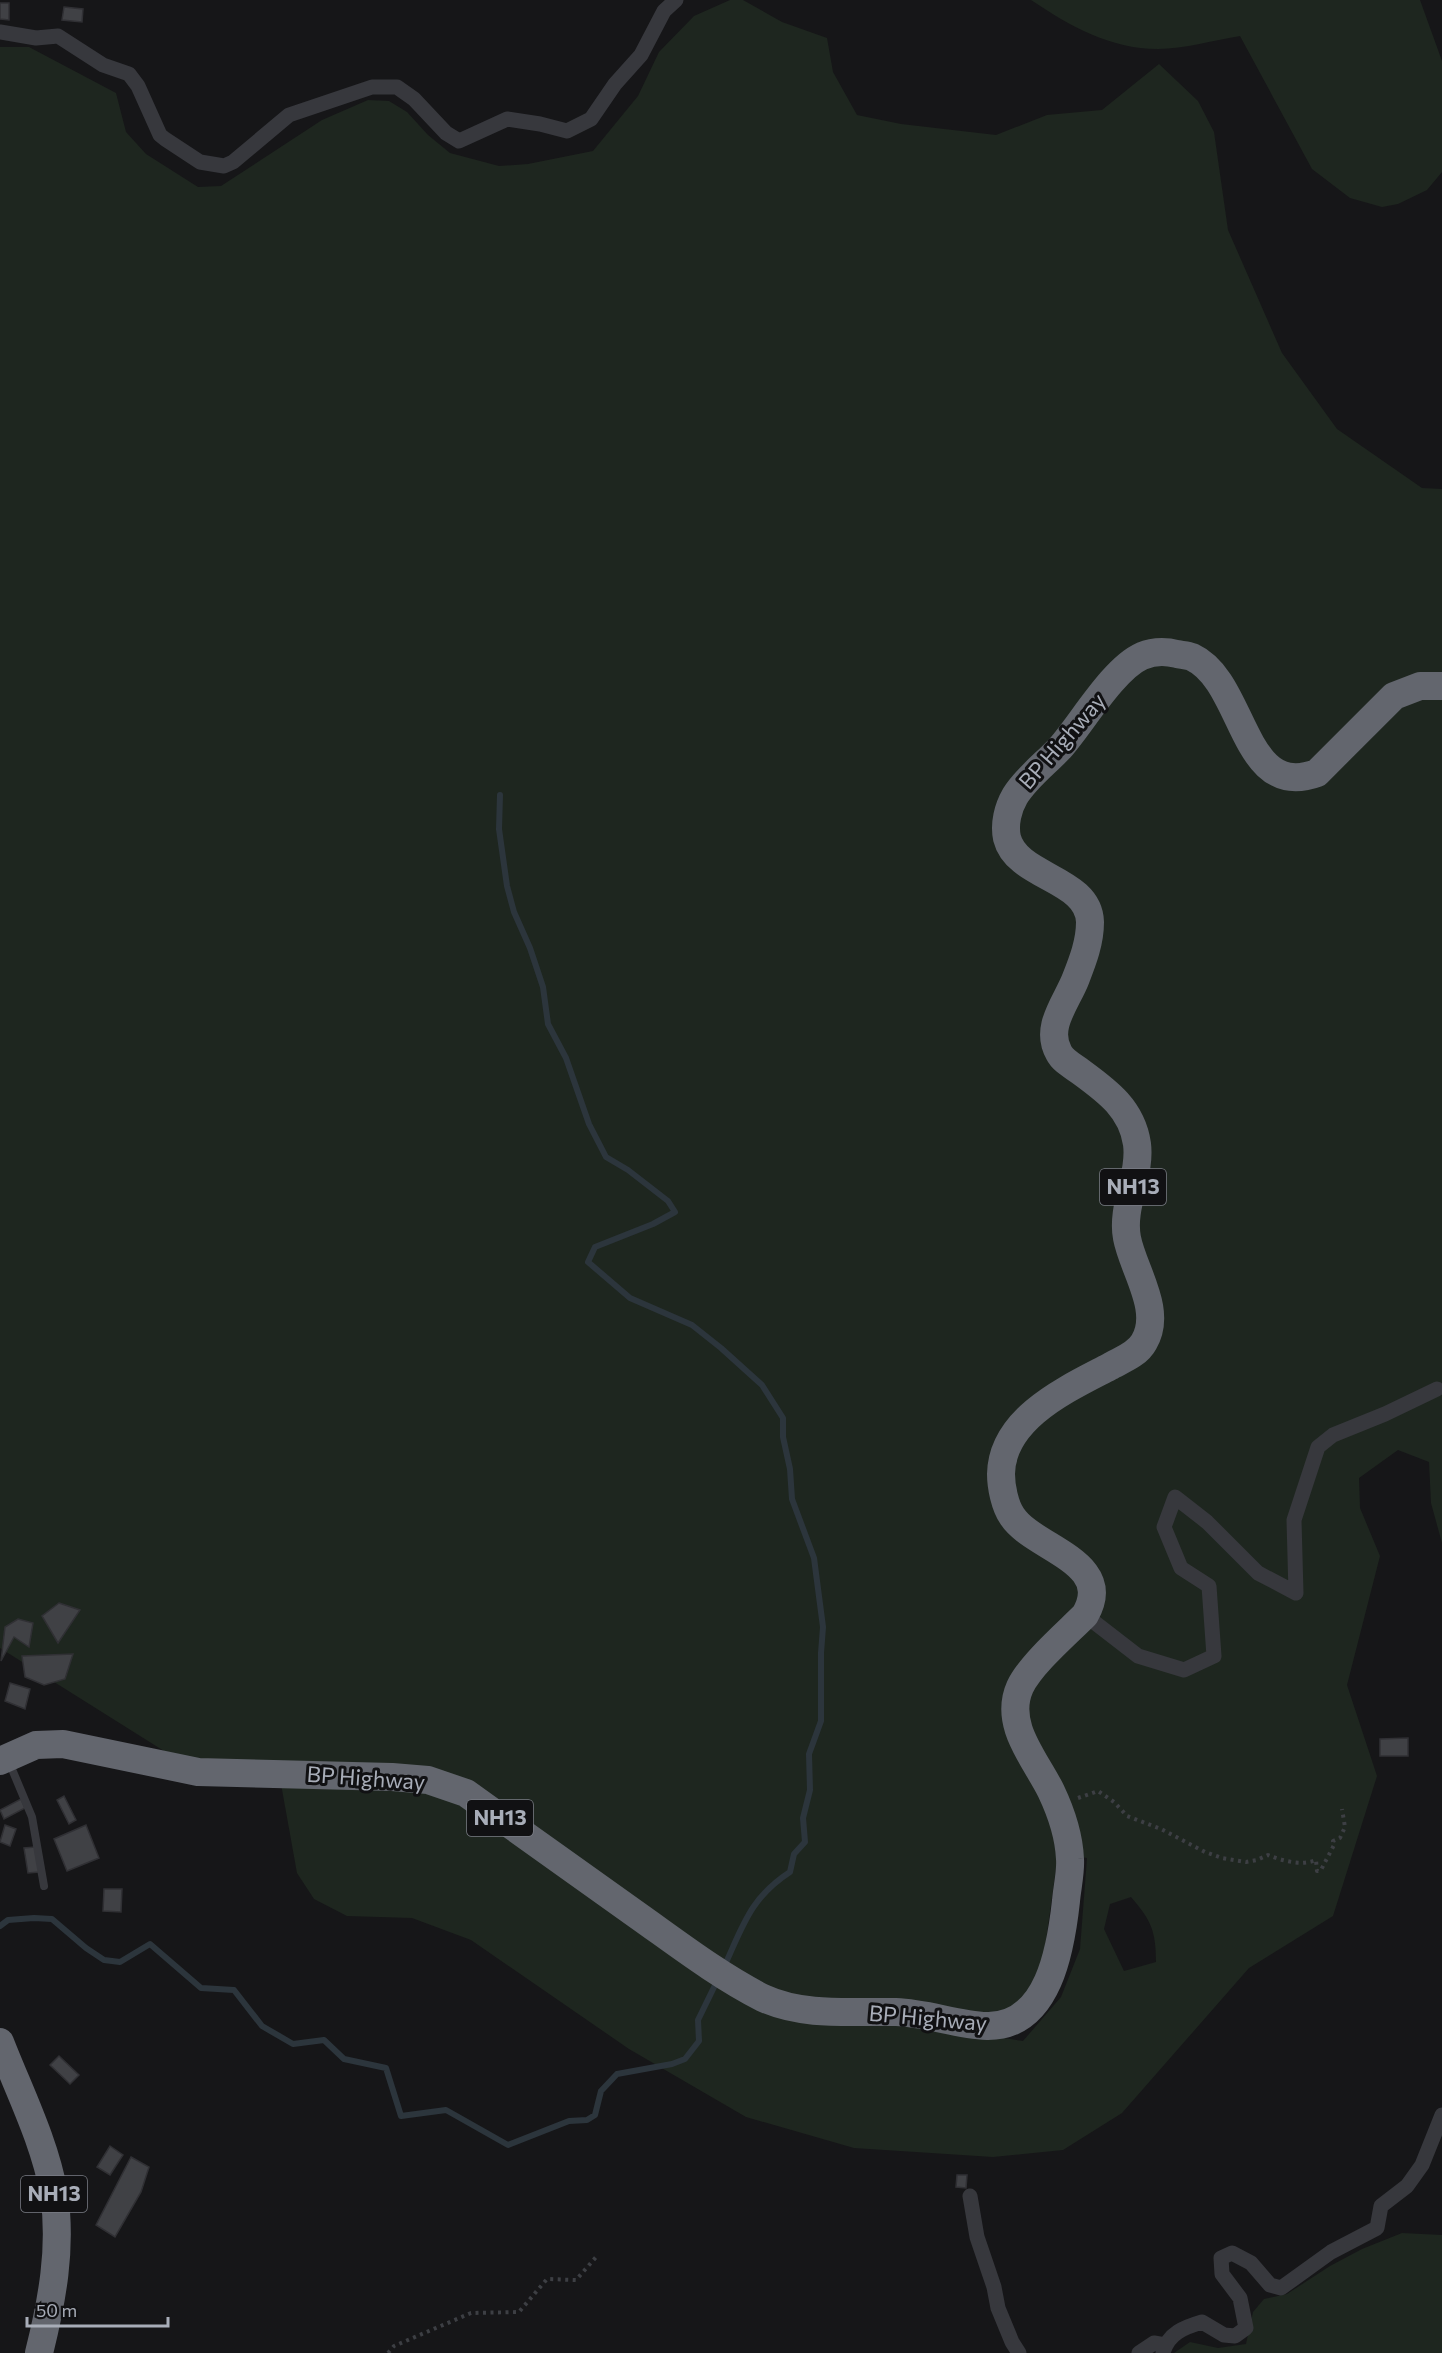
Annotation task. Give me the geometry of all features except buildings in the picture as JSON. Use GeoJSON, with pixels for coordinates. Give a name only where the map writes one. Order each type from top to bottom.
{"type":"FeatureCollection","features":[{"type":"Feature","properties":{"kind":"highway","name":"BP Highway"},"geometry":{"type":"LineString","coordinates":[[2,1757],[36,1745],[63,1744],[198,1772],[296,1773],[428,1780],[466,1793],[720,1974],[766,1999],[803,2010],[901,2012],[988,2026],[1008,2022],[1024,2013],[1048,1981],[1056,1960],[1062,1936],[1070,1860],[1061,1815],[1051,1791],[1021,1737],[1017,1720],[1016,1698],[1028,1675],[1085,1615],[1091,1603],[1092,1588],[1084,1571],[1074,1561],[1020,1526],[1010,1515],[1001,1473],[1005,1452],[1021,1425],[1041,1404],[1136,1352],[1144,1344],[1150,1329],[1150,1310],[1126,1234],[1137,1146],[1127,1115],[1117,1101],[1064,1060],[1054,1042],[1057,1017],[1075,982],[1088,944],[1090,917],[1084,903],[1073,892],[1020,859],[1012,851],[1006,835],[1006,821],[1011,804],[1017,792],[1033,773],[1059,749],[1118,675],[1140,657],[1163,651],[1192,657],[1217,677],[1262,763],[1286,778],[1301,779],[1317,773],[1394,696],[1420,686],[1442,686]]}},
{"type":"Feature","properties":{"kind":"highway","name":"NH13"},"geometry":{"type":"LineString","coordinates":[[0,2042],[40,2145],[54,2193],[56,2270],[51,2306],[39,2353]]}},
{"type":"Feature","properties":{"kind":"street"},"geometry":{"type":"LineString","coordinates":[[0,33],[36,38],[58,36],[103,65],[129,74],[138,86],[160,135],[200,162],[224,165],[233,162],[289,115],[372,87],[397,87],[414,99],[446,133],[459,141],[507,119],[567,131],[591,119],[615,84],[640,55],[664,11],[676,0]]}},
{"type":"Feature","properties":{"kind":"street"},"geometry":{"type":"LineString","coordinates":[[1085,1615],[1138,1656],[1184,1670],[1214,1656],[1209,1586],[1181,1568],[1164,1527],[1175,1497],[1207,1522],[1258,1573],[1296,1593],[1294,1520],[1318,1447],[1333,1435],[1385,1414],[1437,1389]]}},
{"type":"Feature","properties":{"kind":"street"},"geometry":{"type":"LineString","coordinates":[[1139,2353],[1154,2343],[1164,2349],[1182,2327],[1202,2322],[1224,2335],[1235,2336],[1245,2328],[1239,2298],[1222,2274],[1221,2258],[1232,2253],[1251,2263],[1270,2285],[1281,2288],[1331,2252],[1377,2228],[1381,2206],[1407,2186],[1422,2165],[1442,2115]]}},
{"type":"Feature","properties":{"kind":"street"},"geometry":{"type":"LineString","coordinates":[[970,2196],[977,2237],[994,2287],[998,2308],[1005,2328],[1019,2353]]}},
{"type":"Feature","properties":{"kind":"lane"},"geometry":{"type":"LineString","coordinates":[[2,1757],[32,1817],[44,1886]]}},
{"type":"Feature","properties":{"kind":"path"},"geometry":{"type":"LineString","coordinates":[[1061,1815],[1078,1798],[1098,1791],[1114,1802],[1126,1816],[1161,1829],[1214,1855],[1246,1862],[1268,1855],[1286,1862],[1309,1863],[1316,1860],[1317,1871],[1321,1870],[1334,1845],[1333,1841],[1340,1838],[1345,1827],[1342,1809]]}},
{"type":"Feature","properties":{"kind":"path"},"geometry":{"type":"LineString","coordinates":[[388,2353],[394,2346],[471,2313],[519,2312],[547,2279],[576,2280],[597,2256]]}},
{"type":"Feature","properties":{"kind":"shaded area"},"geometry":{"type":"Polygon","coordinates":[[[730,0],[743,0],[782,22],[827,38],[833,72],[857,115],[901,124],[996,135],[1047,115],[1102,110],[1159,64],[1198,101],[1214,132],[1228,230],[1282,353],[1337,429],[1422,488],[1442,489],[1442,1543],[1431,1503],[1429,1462],[1398,1450],[1359,1478],[1360,1508],[1380,1556],[1347,1685],[1377,1776],[1333,1916],[1249,1968],[1122,2113],[1063,2150],[993,2157],[854,2148],[746,2117],[629,2049],[471,1940],[412,1918],[347,1916],[314,1899],[297,1873],[281,1784],[425,1791],[464,1803],[590,1888],[693,1964],[758,2002],[802,2019],[886,2020],[1023,2041],[1061,1997],[1080,1949],[1087,1858],[1058,1854],[1043,1962],[1032,1987],[1019,2004],[1002,2014],[981,2016],[895,2001],[807,1999],[768,1989],[713,1959],[468,1784],[430,1772],[217,1763],[164,1751],[0,1648],[0,47],[29,47],[116,93],[126,132],[146,154],[198,187],[221,186],[322,120],[368,100],[389,101],[407,112],[428,135],[450,153],[499,166],[528,164],[593,151],[638,96],[659,52],[694,16],[730,0]],[[1131,1897],[1110,1904],[1104,1929],[1124,1971],[1156,1962],[1155,1942],[1151,1927],[1131,1897]]]}},
{"type":"Feature","properties":{"kind":"shaded area"},"geometry":{"type":"Polygon","coordinates":[[[1031,0],[1420,0],[1442,61],[1442,172],[1427,190],[1398,204],[1382,207],[1350,198],[1312,169],[1240,36],[1178,48],[1140,48],[1091,34],[1031,0]]]}},
{"type":"Feature","properties":{"kind":"shaded area"},"geometry":{"type":"Polygon","coordinates":[[[1402,2233],[1442,2235],[1442,2353],[1174,2353],[1190,2342],[1218,2348],[1246,2344],[1253,2312],[1264,2299],[1287,2294],[1330,2266],[1362,2249],[1402,2233]]]}},
{"type":"Feature","properties":{"kind":"waterway"},"geometry":{"type":"LineString","coordinates":[[500,795],[499,829],[507,886],[514,912],[530,948],[543,987],[548,1024],[566,1058],[589,1124],[606,1157],[628,1170],[668,1201],[675,1212],[653,1224],[595,1247],[588,1262],[630,1298],[692,1325],[762,1385],[783,1418],[783,1437],[790,1469],[792,1499],[814,1558],[823,1627],[821,1721],[809,1754],[810,1790],[803,1818],[805,1842],[794,1854],[790,1872],[765,1892],[749,1914],[724,1967]]}},
{"type":"Feature","properties":{"kind":"waterway"},"geometry":{"type":"LineString","coordinates":[[0,1926],[8,1920],[52,1919],[104,1960],[120,1962],[150,1944],[201,1988],[234,1990],[262,2026],[293,2044],[324,2040],[344,2059],[386,2068],[401,2116],[446,2110],[508,2145],[569,2121],[587,2120],[595,2115],[601,2091],[617,2074],[672,2064],[685,2059],[699,2041],[698,2020],[718,1979]]}}]}
